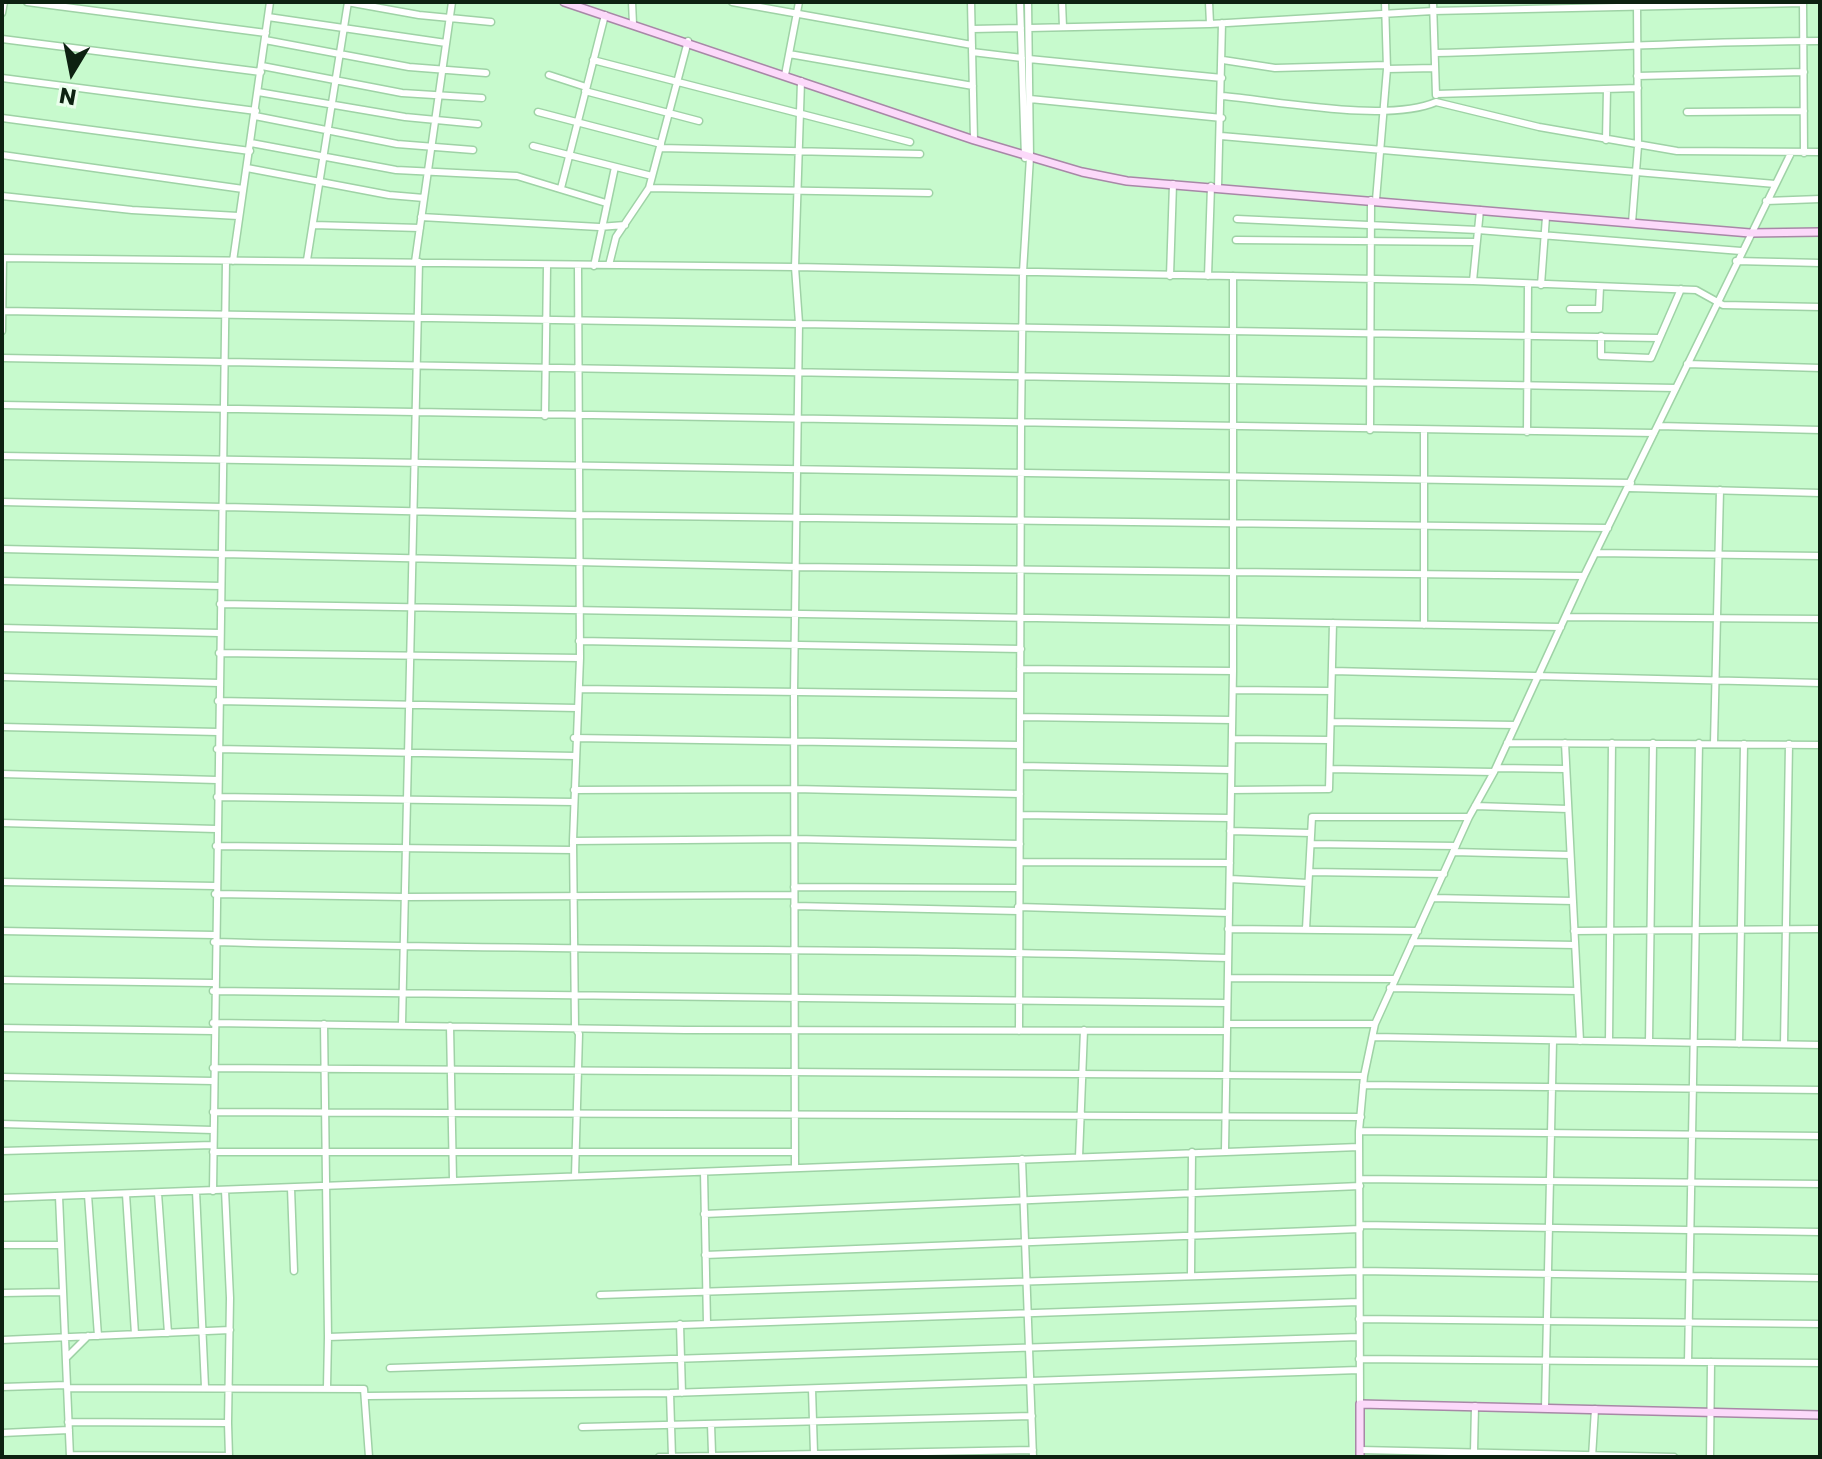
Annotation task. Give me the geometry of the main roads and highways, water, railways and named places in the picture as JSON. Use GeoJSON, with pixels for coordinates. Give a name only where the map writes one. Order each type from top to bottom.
{"type":"FeatureCollection","features":[{"type":"Feature","properties":{"kind":"main road"},"geometry":{"type":"LineString","coordinates":[[564,2],[688,41],[1027,159],[1097,175],[1546,217],[1750,233],[1820,232]]}},
{"type":"Feature","properties":{"kind":"main road"},"geometry":{"type":"LineString","coordinates":[[1360,1454],[1360,1404],[1820,1415]]}}]}
